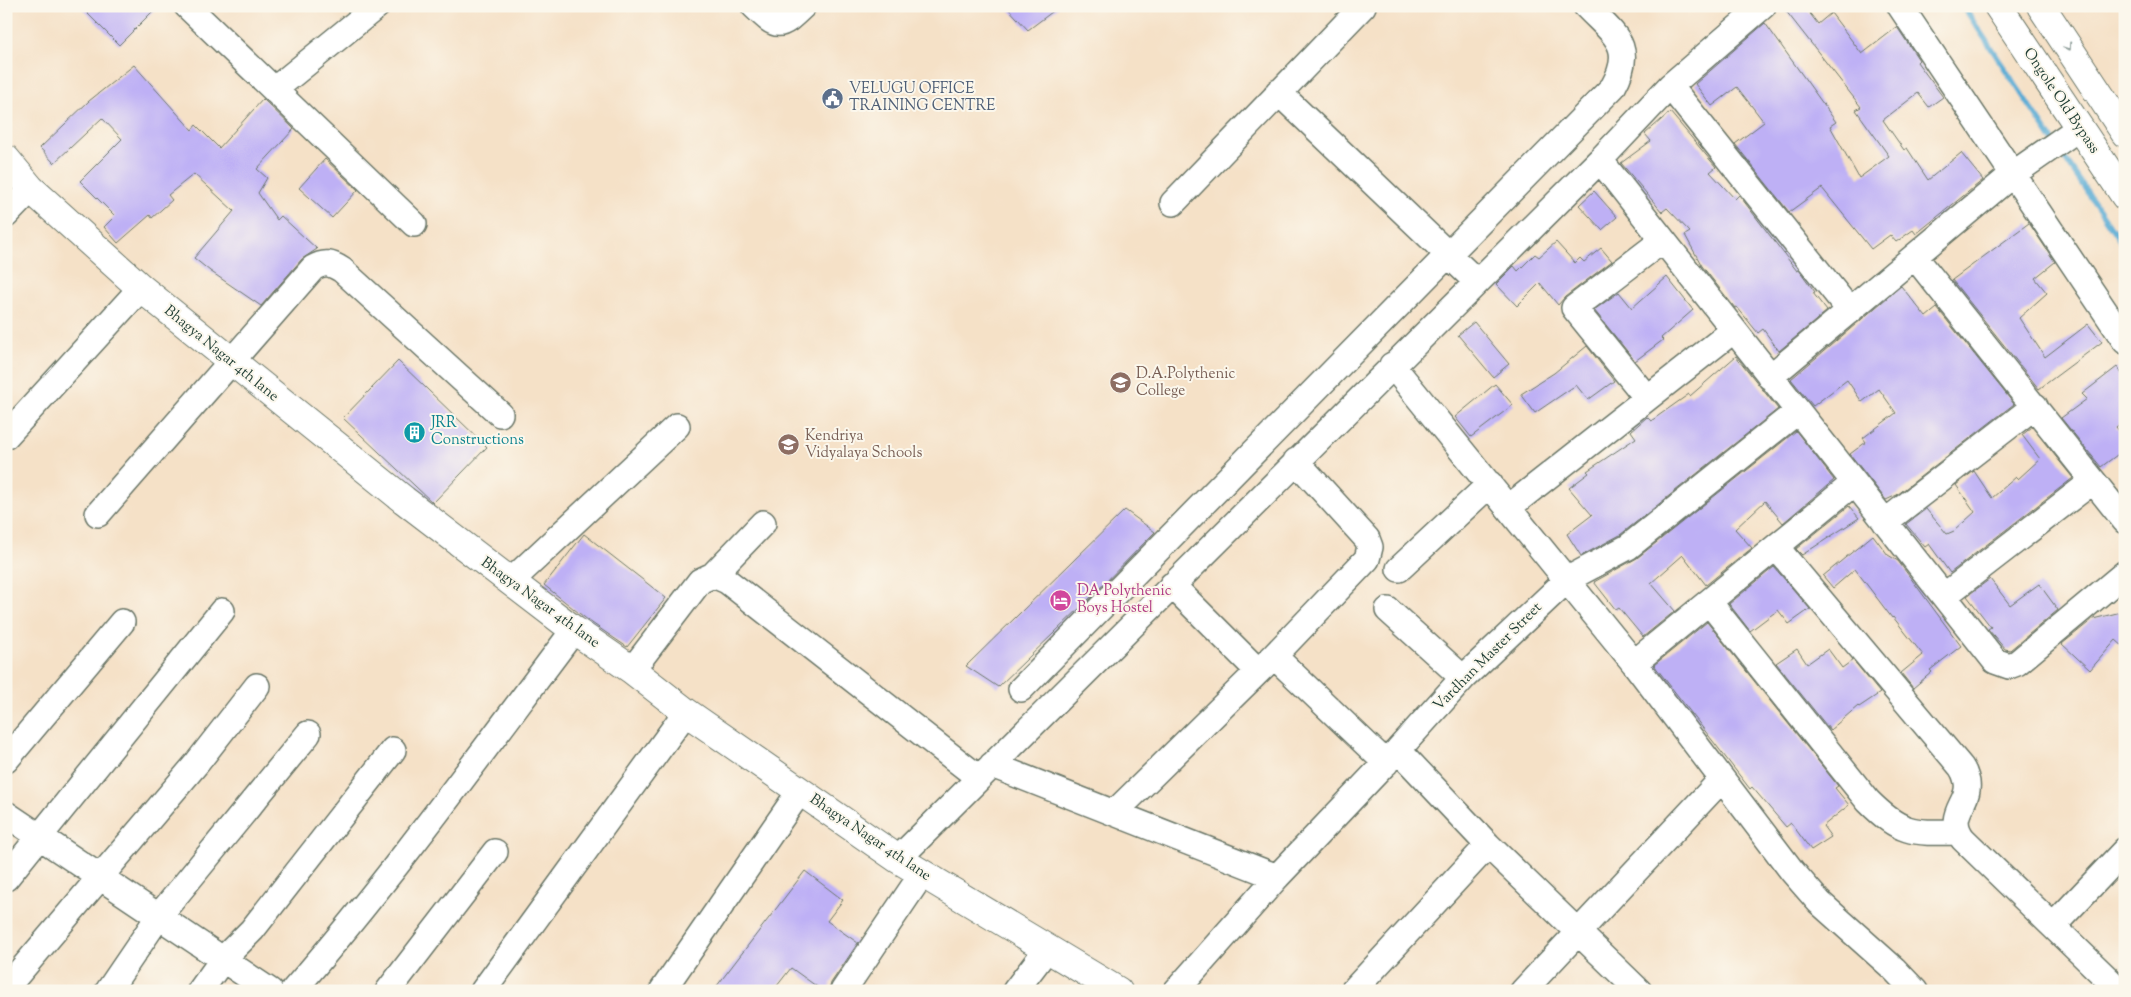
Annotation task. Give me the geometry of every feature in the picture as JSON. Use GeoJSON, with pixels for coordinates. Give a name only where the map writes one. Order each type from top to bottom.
{"type":"FeatureCollection","features":[{"type":"Feature","properties":{"kind":"main road","name":"Ongole Old Bypass"},"geometry":{"type":"LineString","coordinates":[[1998,6],[2073,132],[2125,196]]}},
{"type":"Feature","properties":{"kind":"main road"},"geometry":{"type":"LineString","coordinates":[[2041,6],[2125,133]]}},
{"type":"Feature","properties":{"kind":"main road","name":"Bhagya Nagar 4th lane"},"geometry":{"type":"LineString","coordinates":[[6,159],[31,189],[141,288],[231,362],[510,582],[574,630],[632,670],[686,712],[898,859],[1118,991]]}},
{"type":"Feature","properties":{"kind":"street"},"geometry":{"type":"LineString","coordinates":[[187,6],[414,224]]}},
{"type":"Feature","properties":{"kind":"street"},"geometry":{"type":"LineString","coordinates":[[275,89],[377,6]]}},
{"type":"Feature","properties":{"kind":"street"},"geometry":{"type":"LineString","coordinates":[[754,6],[771,22],[780,24],[786,22],[802,6]]}},
{"type":"Feature","properties":{"kind":"street"},"geometry":{"type":"LineString","coordinates":[[1173,203],[1362,6]]}},
{"type":"Feature","properties":{"kind":"street"},"geometry":{"type":"LineString","coordinates":[[1021,689],[1613,87],[1623,62],[1623,50],[1615,36],[1586,6]]}},
{"type":"Feature","properties":{"kind":"street"},"geometry":{"type":"LineString","coordinates":[[898,859],[1600,160],[1670,86],[1763,6]]}},
{"type":"Feature","properties":{"kind":"street"},"geometry":{"type":"LineString","coordinates":[[1900,6],[2018,170],[2125,341]]}},
{"type":"Feature","properties":{"kind":"street"},"geometry":{"type":"LineString","coordinates":[[1670,86],[1850,311]]}},
{"type":"Feature","properties":{"kind":"street"},"geometry":{"type":"LineString","coordinates":[[1278,92],[1477,282]]}},
{"type":"Feature","properties":{"kind":"street"},"geometry":{"type":"LineString","coordinates":[[1770,377],[2018,170],[2073,132]]}},
{"type":"Feature","properties":{"kind":"street"},"geometry":{"type":"LineString","coordinates":[[1600,160],[1995,661],[2009,666],[2017,663],[2125,573]]}},
{"type":"Feature","properties":{"kind":"street"},"geometry":{"type":"LineString","coordinates":[[6,215],[31,189]]}},
{"type":"Feature","properties":{"kind":"street"},"geometry":{"type":"LineString","coordinates":[[1647,398],[1574,308],[1663,240]]}},
{"type":"Feature","properties":{"kind":"street"},"geometry":{"type":"LineString","coordinates":[[1914,257],[2125,521]]}},
{"type":"Feature","properties":{"kind":"street"},"geometry":{"type":"LineString","coordinates":[[98,514],[313,268],[323,262],[332,264],[342,270],[500,414]]}},
{"type":"Feature","properties":{"kind":"street"},"geometry":{"type":"LineString","coordinates":[[6,436],[141,288]]}},
{"type":"Feature","properties":{"kind":"street"},"geometry":{"type":"LineString","coordinates":[[1509,507],[1734,330]]}},
{"type":"Feature","properties":{"kind":"street"},"geometry":{"type":"LineString","coordinates":[[1392,365],[1568,579],[1792,871],[1819,902],[1894,969],[1915,991]]}},
{"type":"Feature","properties":{"kind":"street"},"geometry":{"type":"LineString","coordinates":[[1885,522],[2035,406]]}},
{"type":"Feature","properties":{"kind":"street","name":"Vardhan Master Street"},"geometry":{"type":"LineString","coordinates":[[1176,991],[1277,877],[1392,757],[1463,678],[1568,579],[1628,547],[1798,411]]}},
{"type":"Feature","properties":{"kind":"street"},"geometry":{"type":"LineString","coordinates":[[510,582],[677,426]]}},
{"type":"Feature","properties":{"kind":"street"},"geometry":{"type":"LineString","coordinates":[[1114,813],[1266,663],[1367,559],[1370,547],[1367,539],[1296,461]]}},
{"type":"Feature","properties":{"kind":"street"},"geometry":{"type":"LineString","coordinates":[[1944,596],[2093,481]]}},
{"type":"Feature","properties":{"kind":"street"},"geometry":{"type":"LineString","coordinates":[[1634,663],[1854,483]]}},
{"type":"Feature","properties":{"kind":"street"},"geometry":{"type":"LineString","coordinates":[[1399,569],[1490,484]]}},
{"type":"Feature","properties":{"kind":"street"},"geometry":{"type":"LineString","coordinates":[[632,670],[700,581],[713,575],[763,523]]}},
{"type":"Feature","properties":{"kind":"street"},"geometry":{"type":"LineString","coordinates":[[1776,547],[1961,767],[1967,779],[1967,787],[1956,816],[1958,832],[2120,991]]}},
{"type":"Feature","properties":{"kind":"street"},"geometry":{"type":"LineString","coordinates":[[713,575],[727,581],[985,771],[1114,813],[1277,877]]}},
{"type":"Feature","properties":{"kind":"street"},"geometry":{"type":"LineString","coordinates":[[1172,585],[1266,663],[1392,757],[1488,845],[1639,991]]}},
{"type":"Feature","properties":{"kind":"street"},"geometry":{"type":"LineString","coordinates":[[1709,602],[1868,800],[1884,817],[1896,825],[1921,833],[1958,832]]}},
{"type":"Feature","properties":{"kind":"street"},"geometry":{"type":"LineString","coordinates":[[1388,610],[1463,678]]}},
{"type":"Feature","properties":{"kind":"street"},"geometry":{"type":"LineString","coordinates":[[6,878],[222,612]]}},
{"type":"Feature","properties":{"kind":"street"},"geometry":{"type":"LineString","coordinates":[[6,760],[122,622]]}},
{"type":"Feature","properties":{"kind":"street"},"geometry":{"type":"LineString","coordinates":[[293,991],[329,950],[412,845],[574,630]]}},
{"type":"Feature","properties":{"kind":"street"},"geometry":{"type":"LineString","coordinates":[[6,988],[197,762],[256,686]]}},
{"type":"Feature","properties":{"kind":"street"},"geometry":{"type":"LineString","coordinates":[[483,991],[686,712]]}},
{"type":"Feature","properties":{"kind":"street"},"geometry":{"type":"LineString","coordinates":[[108,991],[159,916],[308,734]]}},
{"type":"Feature","properties":{"kind":"street"},"geometry":{"type":"LineString","coordinates":[[200,991],[223,960],[252,930],[393,750]]}},
{"type":"Feature","properties":{"kind":"street"},"geometry":{"type":"LineString","coordinates":[[1523,991],[1721,780]]}},
{"type":"Feature","properties":{"kind":"street"},"geometry":{"type":"LineString","coordinates":[[662,991],[800,791]]}},
{"type":"Feature","properties":{"kind":"street"},"geometry":{"type":"LineString","coordinates":[[6,814],[270,991]]}},
{"type":"Feature","properties":{"kind":"street"},"geometry":{"type":"LineString","coordinates":[[1353,991],[1488,845]]}},
{"type":"Feature","properties":{"kind":"street"},"geometry":{"type":"LineString","coordinates":[[2053,926],[2125,850]]}},
{"type":"Feature","properties":{"kind":"street"},"geometry":{"type":"LineString","coordinates":[[388,991],[495,852]]}},
{"type":"Feature","properties":{"kind":"street"},"geometry":{"type":"LineString","coordinates":[[843,991],[922,874]]}},
{"type":"Feature","properties":{"kind":"street"},"geometry":{"type":"LineString","coordinates":[[1015,991],[1047,948]]}},
{"type":"Feature","properties":{"kind":"building"},"geometry":{"type":"Polygon","coordinates":[[[80,6],[158,6],[119,45],[80,6]]]}},
{"type":"Feature","properties":{"kind":"building"},"geometry":{"type":"Polygon","coordinates":[[[1006,6],[1060,6],[1028,30],[1006,6]]]}},
{"type":"Feature","properties":{"kind":"building"},"geometry":{"type":"Polygon","coordinates":[[[1782,6],[1804,6],[1818,24],[1831,13],[1862,54],[1897,27],[1919,60],[1917,62],[1943,97],[1929,107],[1918,93],[1883,120],[1904,150],[1907,148],[1928,180],[1961,153],[1983,180],[1916,234],[1913,230],[1896,242],[1890,235],[1871,249],[1822,188],[1789,212],[1735,144],[1764,122],[1737,87],[1712,106],[1695,84],[1765,23],[1836,122],[1830,126],[1859,178],[1889,156],[1856,110],[1861,107],[1782,6]]]}},
{"type":"Feature","properties":{"kind":"building"},"geometry":{"type":"Polygon","coordinates":[[[134,65],[192,130],[196,125],[219,148],[263,99],[294,129],[257,169],[267,178],[258,193],[277,220],[281,216],[317,249],[302,259],[261,306],[194,258],[234,211],[194,174],[168,195],[172,200],[152,218],[150,215],[118,243],[104,227],[115,216],[80,181],[122,139],[102,118],[54,163],[40,148],[89,101],[134,65]]]}},
{"type":"Feature","properties":{"kind":"building"},"geometry":{"type":"Polygon","coordinates":[[[1670,112],[1716,167],[1710,172],[1735,199],[1739,195],[1797,271],[1799,270],[1827,311],[1779,351],[1763,329],[1758,333],[1737,307],[1735,308],[1702,266],[1685,235],[1690,232],[1667,208],[1662,212],[1621,163],[1651,141],[1645,134],[1670,112]]]}},
{"type":"Feature","properties":{"kind":"building"},"geometry":{"type":"Polygon","coordinates":[[[325,159],[358,190],[332,218],[299,188],[325,159]]]}},
{"type":"Feature","properties":{"kind":"building"},"geometry":{"type":"Polygon","coordinates":[[[1594,191],[1617,217],[1602,230],[1579,205],[1594,191]]]}},
{"type":"Feature","properties":{"kind":"building"},"geometry":{"type":"Polygon","coordinates":[[[2029,223],[2055,262],[2035,278],[2047,293],[2019,318],[2045,357],[2088,324],[2102,342],[2039,389],[1952,280],[2029,223]]]}},
{"type":"Feature","properties":{"kind":"building"},"geometry":{"type":"Polygon","coordinates":[[[1556,242],[1575,263],[1580,258],[1584,262],[1601,248],[1612,261],[1565,297],[1558,305],[1540,283],[1517,306],[1496,284],[1514,266],[1518,271],[1535,254],[1539,257],[1556,242]]]}},
{"type":"Feature","properties":{"kind":"building"},"geometry":{"type":"Polygon","coordinates":[[[1667,277],[1693,310],[1661,338],[1663,340],[1635,361],[1594,310],[1619,292],[1632,308],[1667,277]]]}},
{"type":"Feature","properties":{"kind":"building"},"geometry":{"type":"Polygon","coordinates":[[[1901,286],[1926,317],[1937,308],[2014,404],[1897,495],[1886,500],[1850,454],[1866,442],[1863,438],[1896,413],[1879,389],[1862,402],[1847,380],[1813,406],[1791,379],[1901,286]]]}},
{"type":"Feature","properties":{"kind":"building"},"geometry":{"type":"Polygon","coordinates":[[[1474,322],[1509,364],[1493,377],[1458,335],[1474,322]]]}},
{"type":"Feature","properties":{"kind":"building"},"geometry":{"type":"Polygon","coordinates":[[[1587,346],[1614,381],[1588,400],[1576,385],[1535,413],[1521,394],[1554,373],[1587,346]]]}},
{"type":"Feature","properties":{"kind":"building"},"geometry":{"type":"Polygon","coordinates":[[[1736,356],[1778,409],[1620,535],[1581,556],[1567,534],[1592,515],[1569,488],[1589,473],[1587,471],[1636,438],[1631,431],[1647,417],[1651,421],[1689,394],[1690,396],[1736,356]]]}},
{"type":"Feature","properties":{"kind":"building","name":"JRR Constructions"},"geometry":{"type":"Polygon","coordinates":[[[398,361],[487,447],[433,503],[343,418],[398,361]]]}},
{"type":"Feature","properties":{"kind":"building"},"geometry":{"type":"Polygon","coordinates":[[[2117,367],[2125,378],[2125,420],[2116,427],[2125,438],[2125,449],[2101,467],[2061,418],[2087,399],[2082,394],[2117,367]]]}},
{"type":"Feature","properties":{"kind":"building"},"geometry":{"type":"Polygon","coordinates":[[[1495,384],[1513,405],[1471,437],[1455,417],[1495,384]]]}},
{"type":"Feature","properties":{"kind":"building"},"geometry":{"type":"Polygon","coordinates":[[[2032,427],[2073,478],[1950,573],[1929,544],[1925,547],[1906,524],[1926,509],[1947,534],[1954,531],[1975,512],[1956,485],[1974,471],[1992,498],[2016,477],[2018,479],[2040,459],[2022,435],[2032,427]]]}},
{"type":"Feature","properties":{"kind":"building"},"geometry":{"type":"Polygon","coordinates":[[[1796,431],[1834,480],[1783,523],[1765,501],[1735,529],[1752,548],[1706,585],[1683,555],[1651,583],[1675,611],[1643,637],[1619,608],[1616,610],[1594,582],[1637,558],[1796,431]]]}},
{"type":"Feature","properties":{"kind":"building"},"geometry":{"type":"Polygon","coordinates":[[[1849,506],[1859,518],[1802,555],[1796,549],[1849,506]]]}},
{"type":"Feature","properties":{"kind":"building","name":"DA Polythenic Boys Hostel"},"geometry":{"type":"Polygon","coordinates":[[[1125,510],[1155,532],[1083,605],[998,687],[966,666],[1125,510]]]}},
{"type":"Feature","properties":{"kind":"building"},"geometry":{"type":"Polygon","coordinates":[[[584,534],[666,598],[627,647],[589,621],[544,585],[584,534]]]}},
{"type":"Feature","properties":{"kind":"building"},"geometry":{"type":"Polygon","coordinates":[[[1873,535],[1888,555],[1898,561],[1961,646],[1930,670],[1932,672],[1913,688],[1901,673],[1923,655],[1855,569],[1833,588],[1823,576],[1873,535]]]}},
{"type":"Feature","properties":{"kind":"building"},"geometry":{"type":"Polygon","coordinates":[[[1774,567],[1810,609],[1789,624],[1778,610],[1750,631],[1729,604],[1774,567]]]}},
{"type":"Feature","properties":{"kind":"building"},"geometry":{"type":"Polygon","coordinates":[[[1990,579],[2010,605],[2039,584],[2058,610],[2010,650],[2005,649],[1988,629],[1991,627],[1967,596],[1990,579]]]}},
{"type":"Feature","properties":{"kind":"building"},"geometry":{"type":"Polygon","coordinates":[[[2125,611],[2125,648],[2116,640],[2090,670],[2062,644],[2093,619],[2125,611]]]}},
{"type":"Feature","properties":{"kind":"building"},"geometry":{"type":"Polygon","coordinates":[[[1707,622],[1838,786],[1835,788],[1849,805],[1823,826],[1831,837],[1811,850],[1791,823],[1786,827],[1752,787],[1750,789],[1654,665],[1707,622]]]}},
{"type":"Feature","properties":{"kind":"building"},"geometry":{"type":"Polygon","coordinates":[[[1797,649],[1807,664],[1828,649],[1842,668],[1853,660],[1880,693],[1858,706],[1830,730],[1776,663],[1797,649]]]}},
{"type":"Feature","properties":{"kind":"building"},"geometry":{"type":"Polygon","coordinates":[[[805,871],[843,900],[827,921],[858,943],[831,983],[829,991],[823,991],[791,968],[773,991],[713,991],[805,871]]]}},
{"type":"Feature","properties":{"kind":"waterway"},"geometry":{"type":"LineString","coordinates":[[1963,6],[2053,141]]}},
{"type":"Feature","properties":{"kind":"waterway"},"geometry":{"type":"LineString","coordinates":[[2059,150],[2125,248]]}},
{"type":"Feature","properties":{"kind":"place","name":"VELUGU OFFICE TRAINING CENTRE"},"geometry":{"type":"Point","coordinates":[833,98]}},
{"type":"Feature","properties":{"kind":"place","name":"D.A.Polythenic College"},"geometry":{"type":"Point","coordinates":[1120,383]}},
{"type":"Feature","properties":{"kind":"place","name":"JRR Constructions"},"geometry":{"type":"Point","coordinates":[415,432]}},
{"type":"Feature","properties":{"kind":"place","name":"Kendriya Vidyalaya Schools"},"geometry":{"type":"Point","coordinates":[789,445]}},
{"type":"Feature","properties":{"kind":"place","name":"DA Polythenic Boys Hostel"},"geometry":{"type":"Point","coordinates":[1061,600]}}]}
